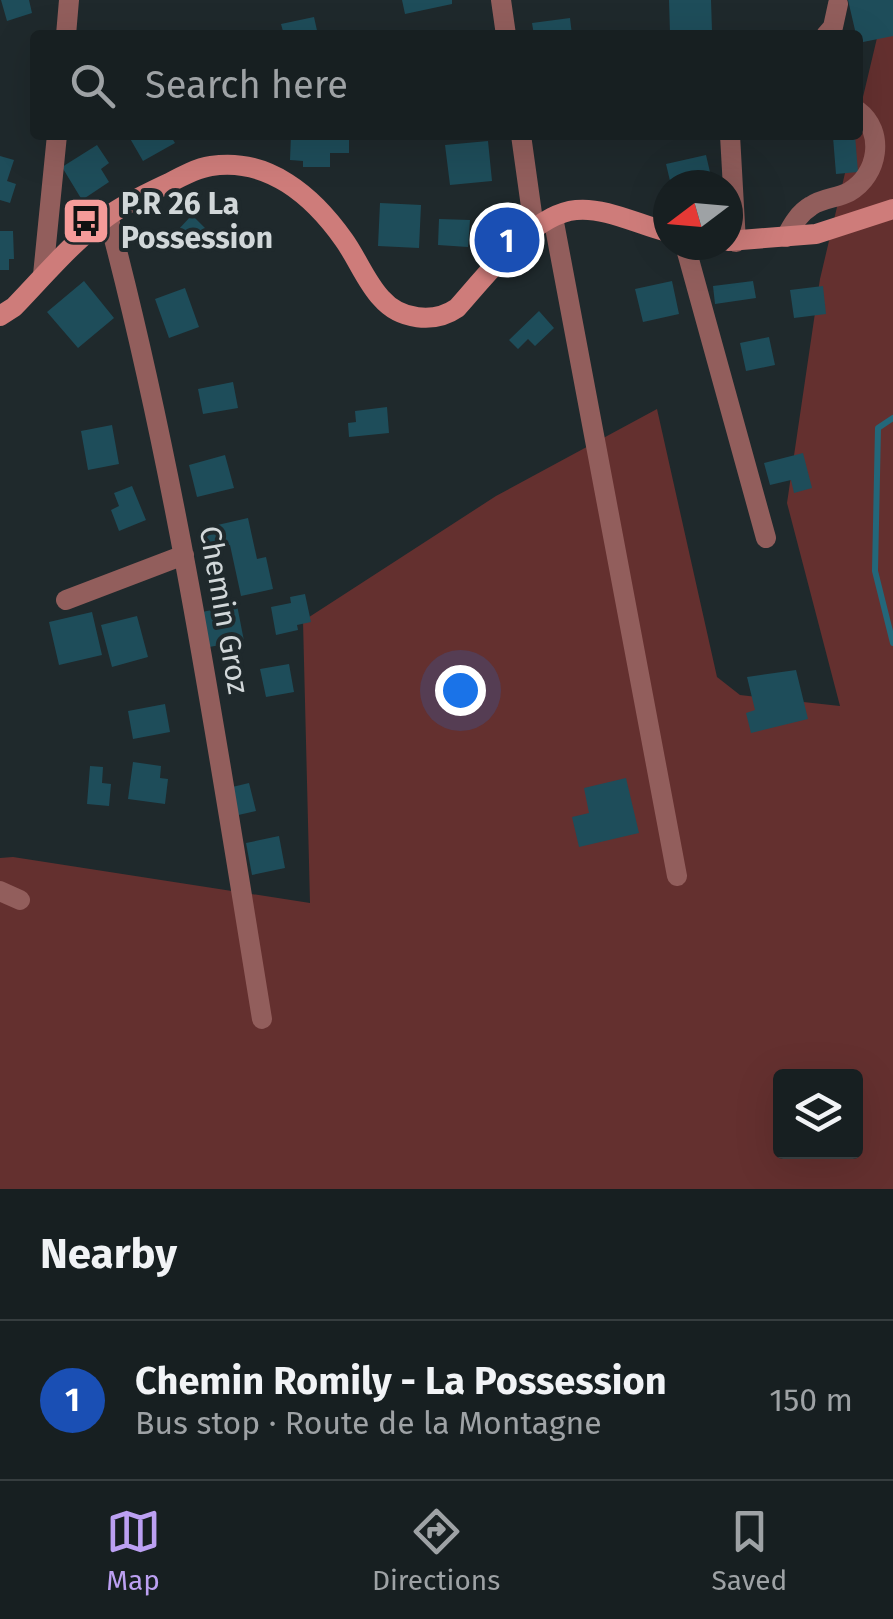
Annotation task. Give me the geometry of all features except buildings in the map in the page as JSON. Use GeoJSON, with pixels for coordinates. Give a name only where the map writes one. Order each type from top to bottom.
{"type":"FeatureCollection","features":[{"type":"Feature","properties":{"kind":"main road"},"geometry":{"type":"LineString","coordinates":[[0,316],[108,216],[148,192],[207,166],[234,164],[263,169],[284,180],[322,213],[382,300],[402,312],[431,320],[457,308],[534,228],[553,217],[576,210],[602,212],[653,227]]}},
{"type":"Feature","properties":{"kind":"main road"},"geometry":{"type":"LineString","coordinates":[[743,241],[816,234],[893,209]]}},
{"type":"Feature","properties":{"kind":"street"},"geometry":{"type":"LineString","coordinates":[[66,30],[69,0]]}},
{"type":"Feature","properties":{"kind":"street"},"geometry":{"type":"LineString","coordinates":[[502,0],[505,30]]}},
{"type":"Feature","properties":{"kind":"street"},"geometry":{"type":"LineString","coordinates":[[830,30],[838,4]]}},
{"type":"Feature","properties":{"kind":"street"},"geometry":{"type":"LineString","coordinates":[[786,237],[794,222],[812,205],[850,192],[868,177],[877,147],[872,123],[863,115]]}},
{"type":"Feature","properties":{"kind":"street"},"geometry":{"type":"LineString","coordinates":[[43,275],[56,140]]}},
{"type":"Feature","properties":{"kind":"street"},"geometry":{"type":"LineString","coordinates":[[522,140],[534,228]]}},
{"type":"Feature","properties":{"kind":"street"},"geometry":{"type":"LineString","coordinates":[[730,140],[731,170]]}},
{"type":"Feature","properties":{"kind":"street","name":"Chemin Groz"},"geometry":{"type":"LineString","coordinates":[[108,216],[134,314],[184,556],[262,1019]]}},
{"type":"Feature","properties":{"kind":"street"},"geometry":{"type":"LineString","coordinates":[[553,217],[677,876]]}},
{"type":"Feature","properties":{"kind":"street"},"geometry":{"type":"LineString","coordinates":[[689,260],[766,538]]}},
{"type":"Feature","properties":{"kind":"street"},"geometry":{"type":"LineString","coordinates":[[66,600],[184,556]]}},
{"type":"Feature","properties":{"kind":"street"},"geometry":{"type":"LineString","coordinates":[[0,891],[20,900]]}},
{"type":"Feature","properties":{"kind":"shaded area"},"geometry":{"type":"Polygon","coordinates":[[[886,0],[893,0],[893,1189],[0,1189],[0,858],[310,903],[303,621],[496,496],[657,409],[717,677],[740,695],[840,706],[787,503],[820,279],[853,140],[863,140],[863,97],[886,0]]]}},
{"type":"Feature","properties":{"kind":"waterway"},"geometry":{"type":"LineString","coordinates":[[893,418],[878,428],[875,571],[893,643]]}},
{"type":"Feature","properties":{"kind":"place","name":"P.R 26 La Possession"},"geometry":{"type":"Point","coordinates":[86,221]}},
{"type":"Feature","properties":{"kind":"place","name":"Chemin Romily - La Possession"},"geometry":{"type":"Point","coordinates":[507,240]}}]}
